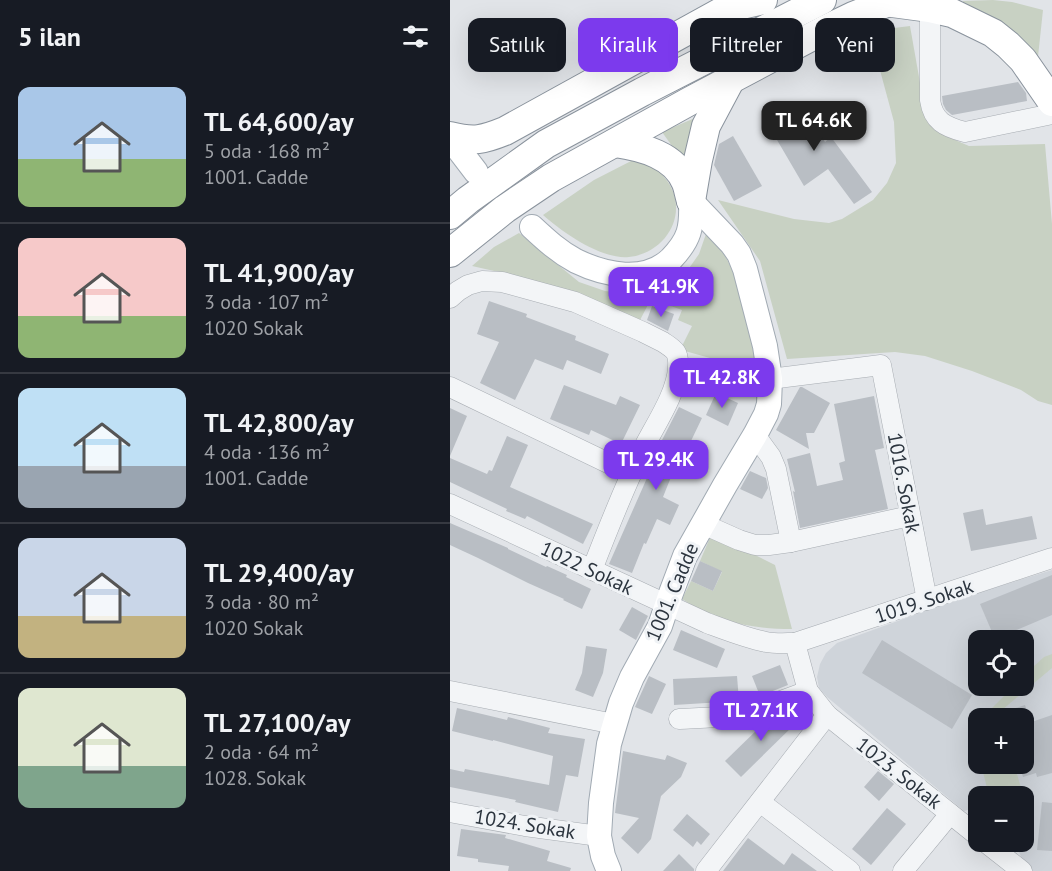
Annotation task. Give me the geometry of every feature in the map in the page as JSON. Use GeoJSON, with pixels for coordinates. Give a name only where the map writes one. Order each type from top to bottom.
{"type":"FeatureCollection","features":[{"type":"Feature","properties":{"kind":"highway"},"geometry":{"type":"LineString","coordinates":[[450,137],[467,140],[486,139],[505,131],[728,8],[763,0]]}},
{"type":"Feature","properties":{"kind":"highway"},"geometry":{"type":"LineString","coordinates":[[450,215],[546,144],[822,0]]}},
{"type":"Feature","properties":{"kind":"highway"},"geometry":{"type":"LineString","coordinates":[[450,253],[505,209],[551,178],[731,79],[835,25],[890,1],[952,13],[993,33],[1023,60],[1052,102]]}},
{"type":"Feature","properties":{"kind":"highway"},"geometry":{"type":"LineString","coordinates":[[691,201],[706,126],[731,79]]}},
{"type":"Feature","properties":{"kind":"highway"},"geometry":{"type":"LineString","coordinates":[[615,142],[646,149],[669,160],[685,180],[691,201]]}},
{"type":"Feature","properties":{"kind":"main road"},"geometry":{"type":"LineString","coordinates":[[450,137],[476,172],[450,155]]}},
{"type":"Feature","properties":{"kind":"main road"},"geometry":{"type":"LineString","coordinates":[[532,227],[550,244],[576,261],[628,276],[644,274],[655,271],[666,264],[685,243],[690,229],[691,201]]}},
{"type":"Feature","properties":{"kind":"main road","name":"1001. Cadde"},"geometry":{"type":"LineString","coordinates":[[609,871],[599,836],[604,776],[614,724],[632,677],[660,627],[685,556],[755,435],[769,404],[770,379],[765,346],[745,269],[732,244],[691,201]]}},
{"type":"Feature","properties":{"kind":"street"},"geometry":{"type":"LineString","coordinates":[[930,8],[930,100],[936,117],[944,124],[965,132],[1052,114]]}},
{"type":"Feature","properties":{"kind":"street"},"geometry":{"type":"LineString","coordinates":[[450,298],[468,285],[482,281],[502,282],[583,305],[643,332],[678,354],[678,368],[672,394],[641,452],[592,570]]}},
{"type":"Feature","properties":{"kind":"street","name":"1016. Sokak"},"geometry":{"type":"LineString","coordinates":[[770,379],[881,365],[927,600]]}},
{"type":"Feature","properties":{"kind":"street"},"geometry":{"type":"LineString","coordinates":[[450,387],[631,474]]}},
{"type":"Feature","properties":{"kind":"street"},"geometry":{"type":"LineString","coordinates":[[755,435],[771,457],[776,469],[791,542]]}},
{"type":"Feature","properties":{"kind":"street","name":"1022 Sokak"},"geometry":{"type":"LineString","coordinates":[[450,504],[707,623],[766,642],[795,643]]}},
{"type":"Feature","properties":{"kind":"street"},"geometry":{"type":"LineString","coordinates":[[703,524],[739,540],[755,545],[769,545],[910,516]]}},
{"type":"Feature","properties":{"kind":"street","name":"1019. Sokak"},"geometry":{"type":"LineString","coordinates":[[795,643],[1052,558]]}},
{"type":"Feature","properties":{"kind":"street","name":"1023. Sokak"},"geometry":{"type":"LineString","coordinates":[[795,643],[808,691],[827,715],[968,828]]}},
{"type":"Feature","properties":{"kind":"street"},"geometry":{"type":"LineString","coordinates":[[450,691],[614,724]]}},
{"type":"Feature","properties":{"kind":"street"},"geometry":{"type":"LineString","coordinates":[[679,719],[738,714],[808,691]]}},
{"type":"Feature","properties":{"kind":"street"},"geometry":{"type":"LineString","coordinates":[[706,871],[827,715]]}},
{"type":"Feature","properties":{"kind":"street"},"geometry":{"type":"LineString","coordinates":[[760,802],[850,871]]}},
{"type":"Feature","properties":{"kind":"street","name":"1024. Sokak"},"geometry":{"type":"LineString","coordinates":[[450,813],[599,836]]}},
{"type":"Feature","properties":{"kind":"street"},"geometry":{"type":"LineString","coordinates":[[903,871],[950,814]]}},
{"type":"Feature","properties":{"kind":"street"},"geometry":{"type":"LineString","coordinates":[[997,852],[1021,871]]}},
{"type":"Feature","properties":{"kind":"shaded area"},"geometry":{"type":"Polygon","coordinates":[[[1052,570],[1052,871],[1033,871],[1022,859],[1019,852],[1034,852],[1034,786],[968,786],[968,810],[964,811],[819,688],[817,677],[820,664],[826,653],[837,643],[961,598],[1052,570]]]}},
{"type":"Feature","properties":{"kind":"green space"},"geometry":{"type":"Polygon","coordinates":[[[993,0],[1043,10],[1037,66],[963,8],[963,1],[993,0]]]}},
{"type":"Feature","properties":{"kind":"green space"},"geometry":{"type":"Polygon","coordinates":[[[910,26],[925,111],[935,126],[955,140],[969,146],[1045,144],[1052,224],[1052,405],[972,371],[925,356],[895,352],[787,359],[760,261],[718,200],[794,219],[829,223],[842,219],[873,200],[887,183],[896,163],[894,122],[880,72],[895,72],[895,28],[910,26]]]}},
{"type":"Feature","properties":{"kind":"green space"},"geometry":{"type":"Polygon","coordinates":[[[702,115],[690,171],[662,132],[702,115]]]}},
{"type":"Feature","properties":{"kind":"green space"},"geometry":{"type":"Polygon","coordinates":[[[635,159],[651,164],[660,172],[673,190],[676,203],[671,228],[655,247],[643,254],[629,257],[607,254],[571,237],[543,215],[594,180],[635,159]]]}},
{"type":"Feature","properties":{"kind":"green space"},"geometry":{"type":"Polygon","coordinates":[[[707,231],[728,261],[741,295],[756,366],[749,369],[685,351],[682,346],[692,326],[678,320],[682,310],[651,299],[639,322],[503,273],[472,266],[494,247],[519,233],[579,282],[605,291],[631,294],[668,286],[685,274],[699,254],[707,231]]]}},
{"type":"Feature","properties":{"kind":"green space"},"geometry":{"type":"Polygon","coordinates":[[[712,533],[775,565],[792,629],[762,628],[735,623],[721,619],[682,599],[691,581],[713,591],[722,572],[700,561],[712,533]]]}},
{"type":"Feature","properties":{"kind":"green space"},"geometry":{"type":"Polygon","coordinates":[[[1052,654],[1052,668],[1034,683],[1034,666],[1044,657],[1052,654]]]}},
{"type":"Feature","properties":{"kind":"green space"},"geometry":{"type":"Polygon","coordinates":[[[1004,696],[1019,696],[1004,708],[992,708],[1004,696]]]}},
{"type":"Feature","properties":{"kind":"green space"},"geometry":{"type":"Polygon","coordinates":[[[984,774],[1017,774],[1021,786],[986,786],[984,774]]]}},
{"type":"Feature","properties":{"kind":"building"},"geometry":{"type":"Polygon","coordinates":[[[1018,82],[1026,93],[1027,101],[952,115],[943,104],[942,96],[1018,82]]]}},
{"type":"Feature","properties":{"kind":"building"},"geometry":{"type":"Polygon","coordinates":[[[802,105],[825,142],[831,137],[872,192],[854,204],[828,169],[804,186],[763,116],[776,109],[781,118],[802,105]]]}},
{"type":"Feature","properties":{"kind":"building"},"geometry":{"type":"Polygon","coordinates":[[[733,136],[762,186],[734,201],[714,165],[719,144],[733,136]]]}},
{"type":"Feature","properties":{"kind":"building"},"geometry":{"type":"Polygon","coordinates":[[[489,301],[527,314],[526,317],[576,336],[575,340],[609,354],[601,374],[567,360],[563,370],[535,359],[515,400],[480,383],[499,342],[477,334],[489,301]]]}},
{"type":"Feature","properties":{"kind":"building"},"geometry":{"type":"Polygon","coordinates":[[[652,306],[674,314],[668,331],[647,320],[652,306]]]}},
{"type":"Feature","properties":{"kind":"building"},"geometry":{"type":"Polygon","coordinates":[[[564,385],[616,405],[620,396],[640,405],[621,444],[591,430],[589,435],[550,419],[564,385]]]}},
{"type":"Feature","properties":{"kind":"building"},"geometry":{"type":"Polygon","coordinates":[[[800,387],[830,403],[814,433],[806,433],[809,449],[776,430],[800,387]]]}},
{"type":"Feature","properties":{"kind":"building"},"geometry":{"type":"Polygon","coordinates":[[[716,393],[738,403],[728,426],[706,415],[716,393]]]}},
{"type":"Feature","properties":{"kind":"building"},"geometry":{"type":"Polygon","coordinates":[[[874,396],[884,448],[875,450],[888,509],[800,528],[787,459],[810,453],[817,486],[843,480],[839,463],[845,461],[834,404],[874,396]]]}},
{"type":"Feature","properties":{"kind":"building"},"geometry":{"type":"Polygon","coordinates":[[[679,407],[702,418],[680,464],[677,462],[663,497],[679,505],[670,525],[657,519],[632,573],[609,564],[647,478],[643,477],[679,407]]]}},
{"type":"Feature","properties":{"kind":"building"},"geometry":{"type":"Polygon","coordinates":[[[450,408],[467,416],[450,456],[450,408]]]}},
{"type":"Feature","properties":{"kind":"building"},"geometry":{"type":"Polygon","coordinates":[[[507,436],[528,445],[510,487],[593,524],[583,544],[527,516],[525,519],[506,511],[507,509],[450,482],[450,458],[487,474],[489,470],[492,471],[507,436]]]}},
{"type":"Feature","properties":{"kind":"building"},"geometry":{"type":"Polygon","coordinates":[[[750,471],[766,478],[768,488],[762,499],[740,489],[750,471]]]}},
{"type":"Feature","properties":{"kind":"building"},"geometry":{"type":"Polygon","coordinates":[[[983,509],[986,525],[1032,516],[1037,539],[971,551],[963,513],[983,509]]]}},
{"type":"Feature","properties":{"kind":"building"},"geometry":{"type":"Polygon","coordinates":[[[450,523],[567,575],[566,577],[591,589],[582,609],[450,545],[450,523]]]}},
{"type":"Feature","properties":{"kind":"building"},"geometry":{"type":"Polygon","coordinates":[[[700,561],[722,571],[713,591],[691,581],[700,561]]]}},
{"type":"Feature","properties":{"kind":"building"},"geometry":{"type":"Polygon","coordinates":[[[1052,575],[1052,615],[1016,630],[991,630],[980,604],[1052,575]]]}},
{"type":"Feature","properties":{"kind":"building"},"geometry":{"type":"Polygon","coordinates":[[[632,607],[648,616],[636,640],[619,630],[632,607]]]}},
{"type":"Feature","properties":{"kind":"building"},"geometry":{"type":"Polygon","coordinates":[[[681,630],[725,649],[717,668],[673,650],[681,630]]]}},
{"type":"Feature","properties":{"kind":"building"},"geometry":{"type":"Polygon","coordinates":[[[882,640],[968,693],[968,696],[971,696],[952,729],[862,673],[882,640]]]}},
{"type":"Feature","properties":{"kind":"building"},"geometry":{"type":"Polygon","coordinates":[[[586,646],[607,649],[603,673],[593,697],[575,690],[582,673],[586,646]]]}},
{"type":"Feature","properties":{"kind":"building"},"geometry":{"type":"Polygon","coordinates":[[[780,665],[788,685],[760,696],[752,676],[780,665]]]}},
{"type":"Feature","properties":{"kind":"building"},"geometry":{"type":"Polygon","coordinates":[[[649,676],[666,684],[652,714],[635,707],[649,676]]]}},
{"type":"Feature","properties":{"kind":"building"},"geometry":{"type":"Polygon","coordinates":[[[737,676],[739,701],[674,705],[673,679],[737,676]]]}},
{"type":"Feature","properties":{"kind":"building"},"geometry":{"type":"Polygon","coordinates":[[[457,708],[507,720],[508,717],[550,728],[548,733],[585,739],[578,777],[566,775],[558,812],[515,802],[516,800],[450,787],[450,769],[464,772],[465,769],[549,785],[553,756],[452,731],[457,708]]]}},
{"type":"Feature","properties":{"kind":"building"},"geometry":{"type":"Polygon","coordinates":[[[789,711],[798,721],[741,777],[725,761],[769,718],[789,711]]]}},
{"type":"Feature","properties":{"kind":"building"},"geometry":{"type":"Polygon","coordinates":[[[1052,715],[1052,773],[1037,777],[1036,773],[1034,774],[1034,721],[1052,715]]]}},
{"type":"Feature","properties":{"kind":"building"},"geometry":{"type":"Polygon","coordinates":[[[623,751],[665,760],[667,755],[687,763],[681,777],[661,796],[651,839],[638,854],[621,838],[639,818],[615,813],[623,751]]]}},
{"type":"Feature","properties":{"kind":"building"},"geometry":{"type":"Polygon","coordinates":[[[878,771],[894,784],[879,801],[864,787],[878,771]]]}},
{"type":"Feature","properties":{"kind":"building"},"geometry":{"type":"Polygon","coordinates":[[[1042,802],[1052,803],[1052,851],[1037,850],[1042,802]]]}},
{"type":"Feature","properties":{"kind":"building"},"geometry":{"type":"Polygon","coordinates":[[[887,808],[906,824],[871,865],[852,849],[887,808]]]}},
{"type":"Feature","properties":{"kind":"building"},"geometry":{"type":"Polygon","coordinates":[[[687,814],[710,834],[701,845],[697,841],[693,847],[673,830],[687,814]]]}},
{"type":"Feature","properties":{"kind":"building"},"geometry":{"type":"Polygon","coordinates":[[[461,829],[506,835],[505,838],[550,851],[547,861],[571,868],[570,871],[508,871],[509,866],[478,862],[478,859],[457,856],[461,829]]]}},
{"type":"Feature","properties":{"kind":"building"},"geometry":{"type":"Polygon","coordinates":[[[748,838],[784,865],[792,853],[817,871],[723,871],[748,838]]]}},
{"type":"Feature","properties":{"kind":"building"},"geometry":{"type":"Polygon","coordinates":[[[679,854],[694,871],[663,871],[679,854]]]}}]}
